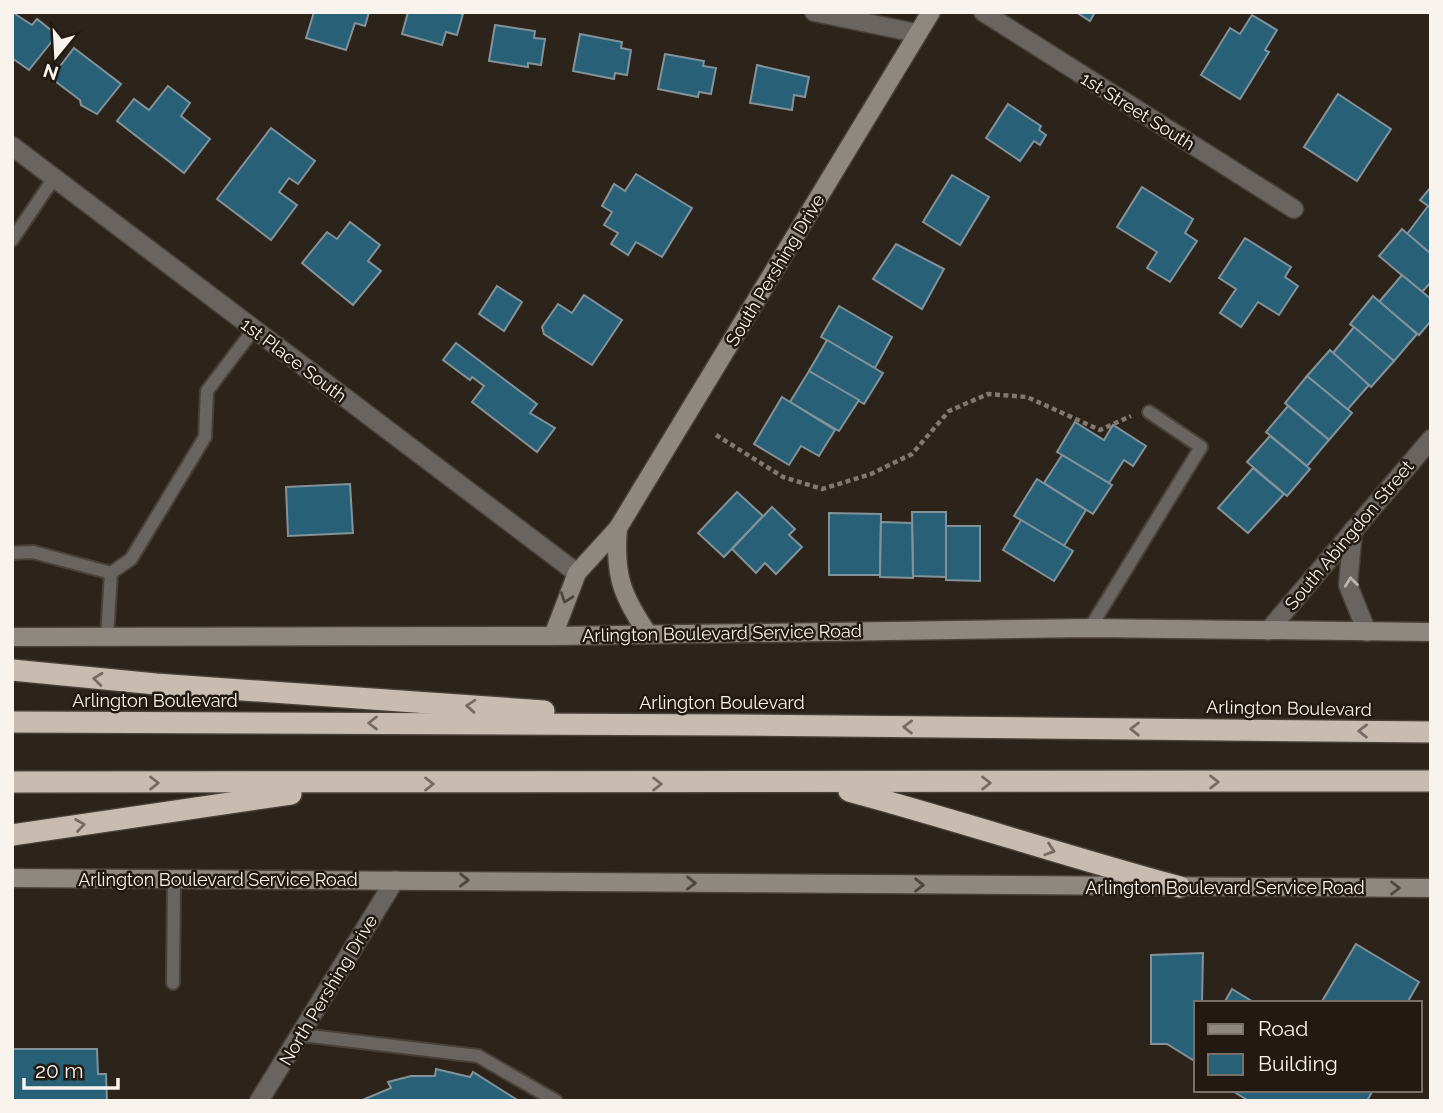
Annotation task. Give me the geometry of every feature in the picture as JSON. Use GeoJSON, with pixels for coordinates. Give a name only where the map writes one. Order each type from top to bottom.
{"type":"FeatureCollection","features":[{"type":"Feature","properties":{"kind":"highway"},"geometry":{"type":"LineString","coordinates":[[12,670],[156,684],[735,725]]}},
{"type":"Feature","properties":{"kind":"highway","name":"Arlington Boulevard"},"geometry":{"type":"LineString","coordinates":[[12,722],[1431,732]]}},
{"type":"Feature","properties":{"kind":"highway"},"geometry":{"type":"LineString","coordinates":[[12,782],[361,784],[1431,781]]}},
{"type":"Feature","properties":{"kind":"highway"},"geometry":{"type":"LineString","coordinates":[[820,783],[964,822],[1095,864],[1180,887]]}},
{"type":"Feature","properties":{"kind":"highway"},"geometry":{"type":"LineString","coordinates":[[12,835],[361,784]]}},
{"type":"Feature","properties":{"kind":"street"},"geometry":{"type":"LineString","coordinates":[[814,12],[916,33]]}},
{"type":"Feature","properties":{"kind":"street","name":"South Pershing Drive"},"geometry":{"type":"LineString","coordinates":[[553,636],[577,573],[618,528],[931,12]]}},
{"type":"Feature","properties":{"kind":"street","name":"1st Street South"},"geometry":{"type":"LineString","coordinates":[[983,12],[1294,209]]}},
{"type":"Feature","properties":{"kind":"street","name":"1st Place South"},"geometry":{"type":"LineString","coordinates":[[12,146],[577,573]]}},
{"type":"Feature","properties":{"kind":"street","name":"South Abingdon Street"},"geometry":{"type":"LineString","coordinates":[[1268,631],[1431,439]]}},
{"type":"Feature","properties":{"kind":"street"},"geometry":{"type":"LineString","coordinates":[[618,528],[616,553],[622,593],[648,634]]}},
{"type":"Feature","properties":{"kind":"street"},"geometry":{"type":"LineString","coordinates":[[1353,530],[1348,585],[1367,632]]}},
{"type":"Feature","properties":{"kind":"street","name":"Arlington Boulevard Service Road"},"geometry":{"type":"LineString","coordinates":[[12,637],[553,636],[1090,628],[1431,632]]}},
{"type":"Feature","properties":{"kind":"street","name":"Arlington Boulevard Service Road"},"geometry":{"type":"LineString","coordinates":[[12,878],[1431,888]]}},
{"type":"Feature","properties":{"kind":"street","name":"North Pershing Drive"},"geometry":{"type":"LineString","coordinates":[[259,1101],[396,880]]}},
{"type":"Feature","properties":{"kind":"lane"},"geometry":{"type":"LineString","coordinates":[[12,240],[54,178]]}},
{"type":"Feature","properties":{"kind":"lane"},"geometry":{"type":"LineString","coordinates":[[111,573],[131,559],[205,437],[207,391],[254,330]]}},
{"type":"Feature","properties":{"kind":"lane"},"geometry":{"type":"LineString","coordinates":[[1090,628],[1201,447],[1149,412]]}},
{"type":"Feature","properties":{"kind":"lane"},"geometry":{"type":"LineString","coordinates":[[12,553],[33,552],[111,573]]}},
{"type":"Feature","properties":{"kind":"lane"},"geometry":{"type":"LineString","coordinates":[[107,637],[111,573]]}},
{"type":"Feature","properties":{"kind":"lane"},"geometry":{"type":"LineString","coordinates":[[173,983],[174,880]]}},
{"type":"Feature","properties":{"kind":"lane"},"geometry":{"type":"LineString","coordinates":[[302,1035],[478,1056],[556,1101]]}},
{"type":"Feature","properties":{"kind":"path"},"geometry":{"type":"LineString","coordinates":[[716,435],[783,477],[822,489],[871,474],[912,454],[949,411],[988,394],[1027,397],[1100,430],[1121,419],[1149,412]]}},
{"type":"Feature","properties":{"kind":"building"},"geometry":{"type":"Polygon","coordinates":[[[12,12],[32,25],[37,19],[57,35],[29,70],[12,58],[12,12]]]}},
{"type":"Feature","properties":{"kind":"building"},"geometry":{"type":"Polygon","coordinates":[[[314,12],[369,12],[365,26],[355,23],[346,50],[306,38],[314,12]]]}},
{"type":"Feature","properties":{"kind":"building"},"geometry":{"type":"Polygon","coordinates":[[[408,12],[463,14],[457,35],[446,32],[442,45],[402,34],[408,12]]]}},
{"type":"Feature","properties":{"kind":"building"},"geometry":{"type":"Polygon","coordinates":[[[1076,12],[1095,12],[1090,21],[1076,12]]]}},
{"type":"Feature","properties":{"kind":"building"},"geometry":{"type":"Polygon","coordinates":[[[1252,15],[1277,30],[1265,50],[1269,52],[1240,99],[1201,75],[1230,28],[1240,34],[1252,15]]]}},
{"type":"Feature","properties":{"kind":"building"},"geometry":{"type":"Polygon","coordinates":[[[495,25],[535,31],[534,38],[545,39],[541,65],[528,63],[528,67],[489,61],[495,25]]]}},
{"type":"Feature","properties":{"kind":"building"},"geometry":{"type":"Polygon","coordinates":[[[580,34],[622,42],[621,48],[631,50],[627,75],[615,73],[614,79],[573,71],[580,34]]]}},
{"type":"Feature","properties":{"kind":"building"},"geometry":{"type":"Polygon","coordinates":[[[74,48],[121,84],[97,114],[81,105],[80,100],[51,78],[74,48]]]}},
{"type":"Feature","properties":{"kind":"building"},"geometry":{"type":"Polygon","coordinates":[[[665,54],[704,61],[703,66],[716,68],[711,94],[699,92],[698,97],[658,89],[665,54]]]}},
{"type":"Feature","properties":{"kind":"building"},"geometry":{"type":"Polygon","coordinates":[[[757,65],[809,77],[805,97],[794,95],[792,110],[750,103],[757,65]]]}},
{"type":"Feature","properties":{"kind":"building"},"geometry":{"type":"Polygon","coordinates":[[[168,86],[190,103],[181,116],[210,139],[184,173],[117,121],[134,99],[149,110],[168,86]]]}},
{"type":"Feature","properties":{"kind":"building"},"geometry":{"type":"Polygon","coordinates":[[[1338,94],[1391,129],[1357,181],[1304,147],[1338,94]]]}},
{"type":"Feature","properties":{"kind":"building"},"geometry":{"type":"Polygon","coordinates":[[[1008,104],[1041,126],[1039,130],[1046,135],[1040,145],[1034,141],[1020,161],[986,138],[1008,104]]]}},
{"type":"Feature","properties":{"kind":"building"},"geometry":{"type":"Polygon","coordinates":[[[271,128],[315,161],[298,184],[289,178],[279,192],[297,205],[271,240],[217,199],[271,128]]]}},
{"type":"Feature","properties":{"kind":"building"},"geometry":{"type":"Polygon","coordinates":[[[636,174],[692,208],[662,257],[636,242],[628,255],[611,244],[618,233],[604,225],[612,212],[602,206],[614,184],[625,191],[636,174]]]}},
{"type":"Feature","properties":{"kind":"building"},"geometry":{"type":"Polygon","coordinates":[[[952,175],[989,197],[960,245],[923,222],[952,175]]]}},
{"type":"Feature","properties":{"kind":"building"},"geometry":{"type":"Polygon","coordinates":[[[1142,187],[1193,219],[1185,233],[1197,241],[1170,282],[1147,268],[1157,252],[1117,227],[1142,187]]]}},
{"type":"Feature","properties":{"kind":"building"},"geometry":{"type":"Polygon","coordinates":[[[1431,187],[1431,208],[1420,200],[1431,187]]]}},
{"type":"Feature","properties":{"kind":"building"},"geometry":{"type":"Polygon","coordinates":[[[1428,206],[1431,208],[1431,254],[1407,234],[1428,206]]]}},
{"type":"Feature","properties":{"kind":"building"},"geometry":{"type":"Polygon","coordinates":[[[350,222],[380,245],[368,261],[381,271],[353,305],[302,263],[327,232],[337,239],[350,222]]]}},
{"type":"Feature","properties":{"kind":"building"},"geometry":{"type":"Polygon","coordinates":[[[1402,229],[1431,254],[1431,282],[1422,292],[1379,256],[1402,229]]]}},
{"type":"Feature","properties":{"kind":"building"},"geometry":{"type":"Polygon","coordinates":[[[1245,238],[1291,267],[1285,277],[1298,286],[1279,315],[1258,302],[1241,327],[1220,313],[1236,289],[1219,278],[1245,238]]]}},
{"type":"Feature","properties":{"kind":"building"},"geometry":{"type":"Polygon","coordinates":[[[896,244],[944,269],[922,309],[873,279],[896,244]]]}},
{"type":"Feature","properties":{"kind":"building"},"geometry":{"type":"Polygon","coordinates":[[[1402,275],[1431,299],[1431,321],[1419,335],[1379,302],[1402,275]]]}},
{"type":"Feature","properties":{"kind":"building"},"geometry":{"type":"Polygon","coordinates":[[[497,286],[522,302],[504,331],[479,314],[497,286]]]}},
{"type":"Feature","properties":{"kind":"building"},"geometry":{"type":"Polygon","coordinates":[[[584,295],[622,320],[592,365],[544,334],[542,327],[558,304],[572,313],[584,295]]]}},
{"type":"Feature","properties":{"kind":"building"},"geometry":{"type":"Polygon","coordinates":[[[1373,296],[1417,334],[1394,361],[1350,324],[1373,296]]]}},
{"type":"Feature","properties":{"kind":"building"},"geometry":{"type":"Polygon","coordinates":[[[839,306],[892,337],[875,368],[821,337],[839,306]]]}},
{"type":"Feature","properties":{"kind":"building"},"geometry":{"type":"Polygon","coordinates":[[[1354,327],[1394,361],[1371,387],[1333,353],[1354,327]]]}},
{"type":"Feature","properties":{"kind":"building"},"geometry":{"type":"Polygon","coordinates":[[[827,340],[883,373],[864,404],[809,371],[827,340]]]}},
{"type":"Feature","properties":{"kind":"building"},"geometry":{"type":"Polygon","coordinates":[[[456,343],[537,404],[530,413],[555,428],[537,452],[472,402],[484,386],[472,377],[470,380],[443,360],[456,343]]]}},
{"type":"Feature","properties":{"kind":"building"},"geometry":{"type":"Polygon","coordinates":[[[1330,350],[1369,385],[1347,410],[1307,376],[1330,350]]]}},
{"type":"Feature","properties":{"kind":"building"},"geometry":{"type":"Polygon","coordinates":[[[809,371],[859,400],[839,431],[790,402],[809,371]]]}},
{"type":"Feature","properties":{"kind":"building"},"geometry":{"type":"Polygon","coordinates":[[[1307,376],[1352,413],[1329,440],[1285,403],[1307,376]]]}},
{"type":"Feature","properties":{"kind":"building"},"geometry":{"type":"Polygon","coordinates":[[[782,397],[835,430],[819,456],[801,446],[789,465],[754,444],[782,397]]]}},
{"type":"Feature","properties":{"kind":"building"},"geometry":{"type":"Polygon","coordinates":[[[1288,406],[1329,440],[1307,466],[1266,432],[1288,406]]]}},
{"type":"Feature","properties":{"kind":"building"},"geometry":{"type":"Polygon","coordinates":[[[1075,422],[1104,440],[1113,425],[1146,446],[1133,466],[1124,460],[1109,483],[1057,452],[1075,422]]]}},
{"type":"Feature","properties":{"kind":"building"},"geometry":{"type":"Polygon","coordinates":[[[1270,436],[1310,469],[1287,496],[1247,462],[1270,436]]]}},
{"type":"Feature","properties":{"kind":"building"},"geometry":{"type":"Polygon","coordinates":[[[1062,455],[1112,485],[1093,514],[1044,483],[1062,455]]]}},
{"type":"Feature","properties":{"kind":"building"},"geometry":{"type":"Polygon","coordinates":[[[1253,468],[1284,494],[1248,533],[1218,508],[1253,468]]]}},
{"type":"Feature","properties":{"kind":"building"},"geometry":{"type":"Polygon","coordinates":[[[1037,479],[1086,510],[1064,546],[1014,516],[1037,479]]]}},
{"type":"Feature","properties":{"kind":"building"},"geometry":{"type":"Polygon","coordinates":[[[350,484],[353,533],[288,536],[286,487],[350,484]]]}},
{"type":"Feature","properties":{"kind":"building"},"geometry":{"type":"Polygon","coordinates":[[[737,492],[763,516],[724,557],[698,533],[737,492]]]}},
{"type":"Feature","properties":{"kind":"building"},"geometry":{"type":"Polygon","coordinates":[[[772,507],[795,529],[789,535],[802,547],[776,574],[765,563],[756,573],[732,549],[772,507]]]}},
{"type":"Feature","properties":{"kind":"building"},"geometry":{"type":"Polygon","coordinates":[[[912,512],[946,512],[946,577],[913,576],[912,512]]]}},
{"type":"Feature","properties":{"kind":"building"},"geometry":{"type":"Polygon","coordinates":[[[829,513],[881,514],[880,575],[829,575],[829,513]]]}},
{"type":"Feature","properties":{"kind":"building"},"geometry":{"type":"Polygon","coordinates":[[[1021,520],[1073,551],[1054,581],[1003,550],[1021,520]]]}},
{"type":"Feature","properties":{"kind":"building"},"geometry":{"type":"Polygon","coordinates":[[[881,522],[912,523],[913,578],[880,577],[881,522]]]}},
{"type":"Feature","properties":{"kind":"building"},"geometry":{"type":"Polygon","coordinates":[[[946,526],[980,526],[980,581],[946,580],[946,526]]]}},
{"type":"Feature","properties":{"kind":"building"},"geometry":{"type":"Polygon","coordinates":[[[1356,944],[1419,982],[1408,1001],[1322,1001],[1356,944]]]}},
{"type":"Feature","properties":{"kind":"building"},"geometry":{"type":"Polygon","coordinates":[[[1203,953],[1202,1001],[1194,1001],[1194,1061],[1167,1044],[1151,1044],[1151,955],[1203,953]]]}},
{"type":"Feature","properties":{"kind":"building"},"geometry":{"type":"Polygon","coordinates":[[[1232,989],[1252,1001],[1225,1001],[1232,989]]]}},
{"type":"Feature","properties":{"kind":"building"},"geometry":{"type":"Polygon","coordinates":[[[12,1049],[97,1049],[98,1074],[106,1074],[107,1101],[12,1101],[12,1049]]]}},
{"type":"Feature","properties":{"kind":"building"},"geometry":{"type":"Polygon","coordinates":[[[436,1069],[470,1077],[473,1072],[519,1101],[360,1101],[391,1088],[388,1082],[411,1076],[435,1076],[436,1069]]]}},
{"type":"Feature","properties":{"kind":"building"},"geometry":{"type":"Polygon","coordinates":[[[1234,1092],[1372,1092],[1367,1101],[1249,1101],[1234,1092]]]}}]}
